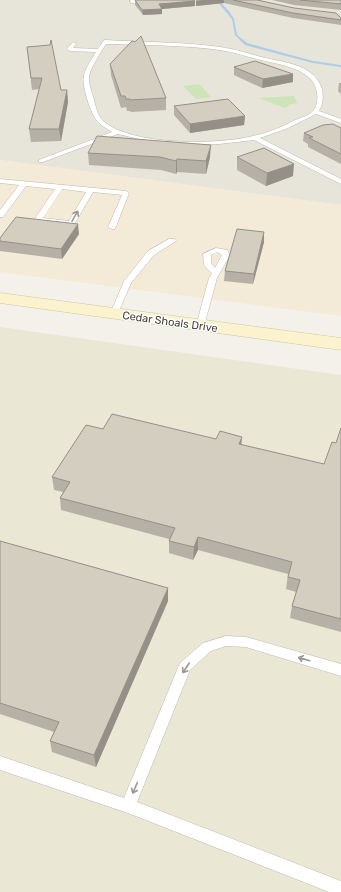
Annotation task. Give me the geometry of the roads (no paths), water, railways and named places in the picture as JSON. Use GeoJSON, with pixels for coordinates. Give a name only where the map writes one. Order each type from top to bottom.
{"type":"FeatureCollection","features":[{"type":"Feature","properties":{"kind":"street"},"geometry":{"type":"LineString","coordinates":[[134,1],[150,0]]}},
{"type":"Feature","properties":{"kind":"street","name":"Cedar Shoals Drive"},"geometry":{"type":"LineString","coordinates":[[0,298],[341,344]]}},
{"type":"Feature","properties":{"kind":"lane"},"geometry":{"type":"LineString","coordinates":[[104,42],[203,47],[229,51],[287,65],[311,76],[318,84],[321,94],[320,104],[316,112],[300,121],[255,138],[225,142],[190,143],[146,139],[117,132],[101,122],[96,115],[86,80],[86,73],[104,42]]}},
{"type":"Feature","properties":{"kind":"lane"},"geometry":{"type":"LineString","coordinates":[[73,44],[70,49],[99,51]]}},
{"type":"Feature","properties":{"kind":"lane"},"geometry":{"type":"LineString","coordinates":[[316,112],[341,121]]}},
{"type":"Feature","properties":{"kind":"lane"},"geometry":{"type":"LineString","coordinates":[[41,161],[117,132]]}},
{"type":"Feature","properties":{"kind":"lane"},"geometry":{"type":"LineString","coordinates":[[255,138],[341,182]]}},
{"type":"Feature","properties":{"kind":"lane"},"geometry":{"type":"LineString","coordinates":[[0,181],[126,194],[112,227]]}},
{"type":"Feature","properties":{"kind":"lane"},"geometry":{"type":"LineString","coordinates":[[0,215],[24,184]]}},
{"type":"Feature","properties":{"kind":"lane"},"geometry":{"type":"LineString","coordinates":[[60,187],[38,220],[71,223],[90,191]]}},
{"type":"Feature","properties":{"kind":"lane"},"geometry":{"type":"LineString","coordinates":[[114,314],[127,284],[152,253],[172,241]]}},
{"type":"Feature","properties":{"kind":"lane"},"geometry":{"type":"LineString","coordinates":[[200,326],[213,278],[216,273]]}},
{"type":"Feature","properties":{"kind":"lane"},"geometry":{"type":"LineString","coordinates":[[128,806],[185,667],[207,647],[226,641],[246,642],[341,670]]}},
{"type":"Feature","properties":{"kind":"lane"},"geometry":{"type":"LineString","coordinates":[[0,763],[128,806],[341,889]]}},
{"type":"Feature","properties":{"kind":"waterway"},"geometry":{"type":"LineString","coordinates":[[217,0],[233,19],[236,35],[246,44],[313,62],[341,66]]}}]}
